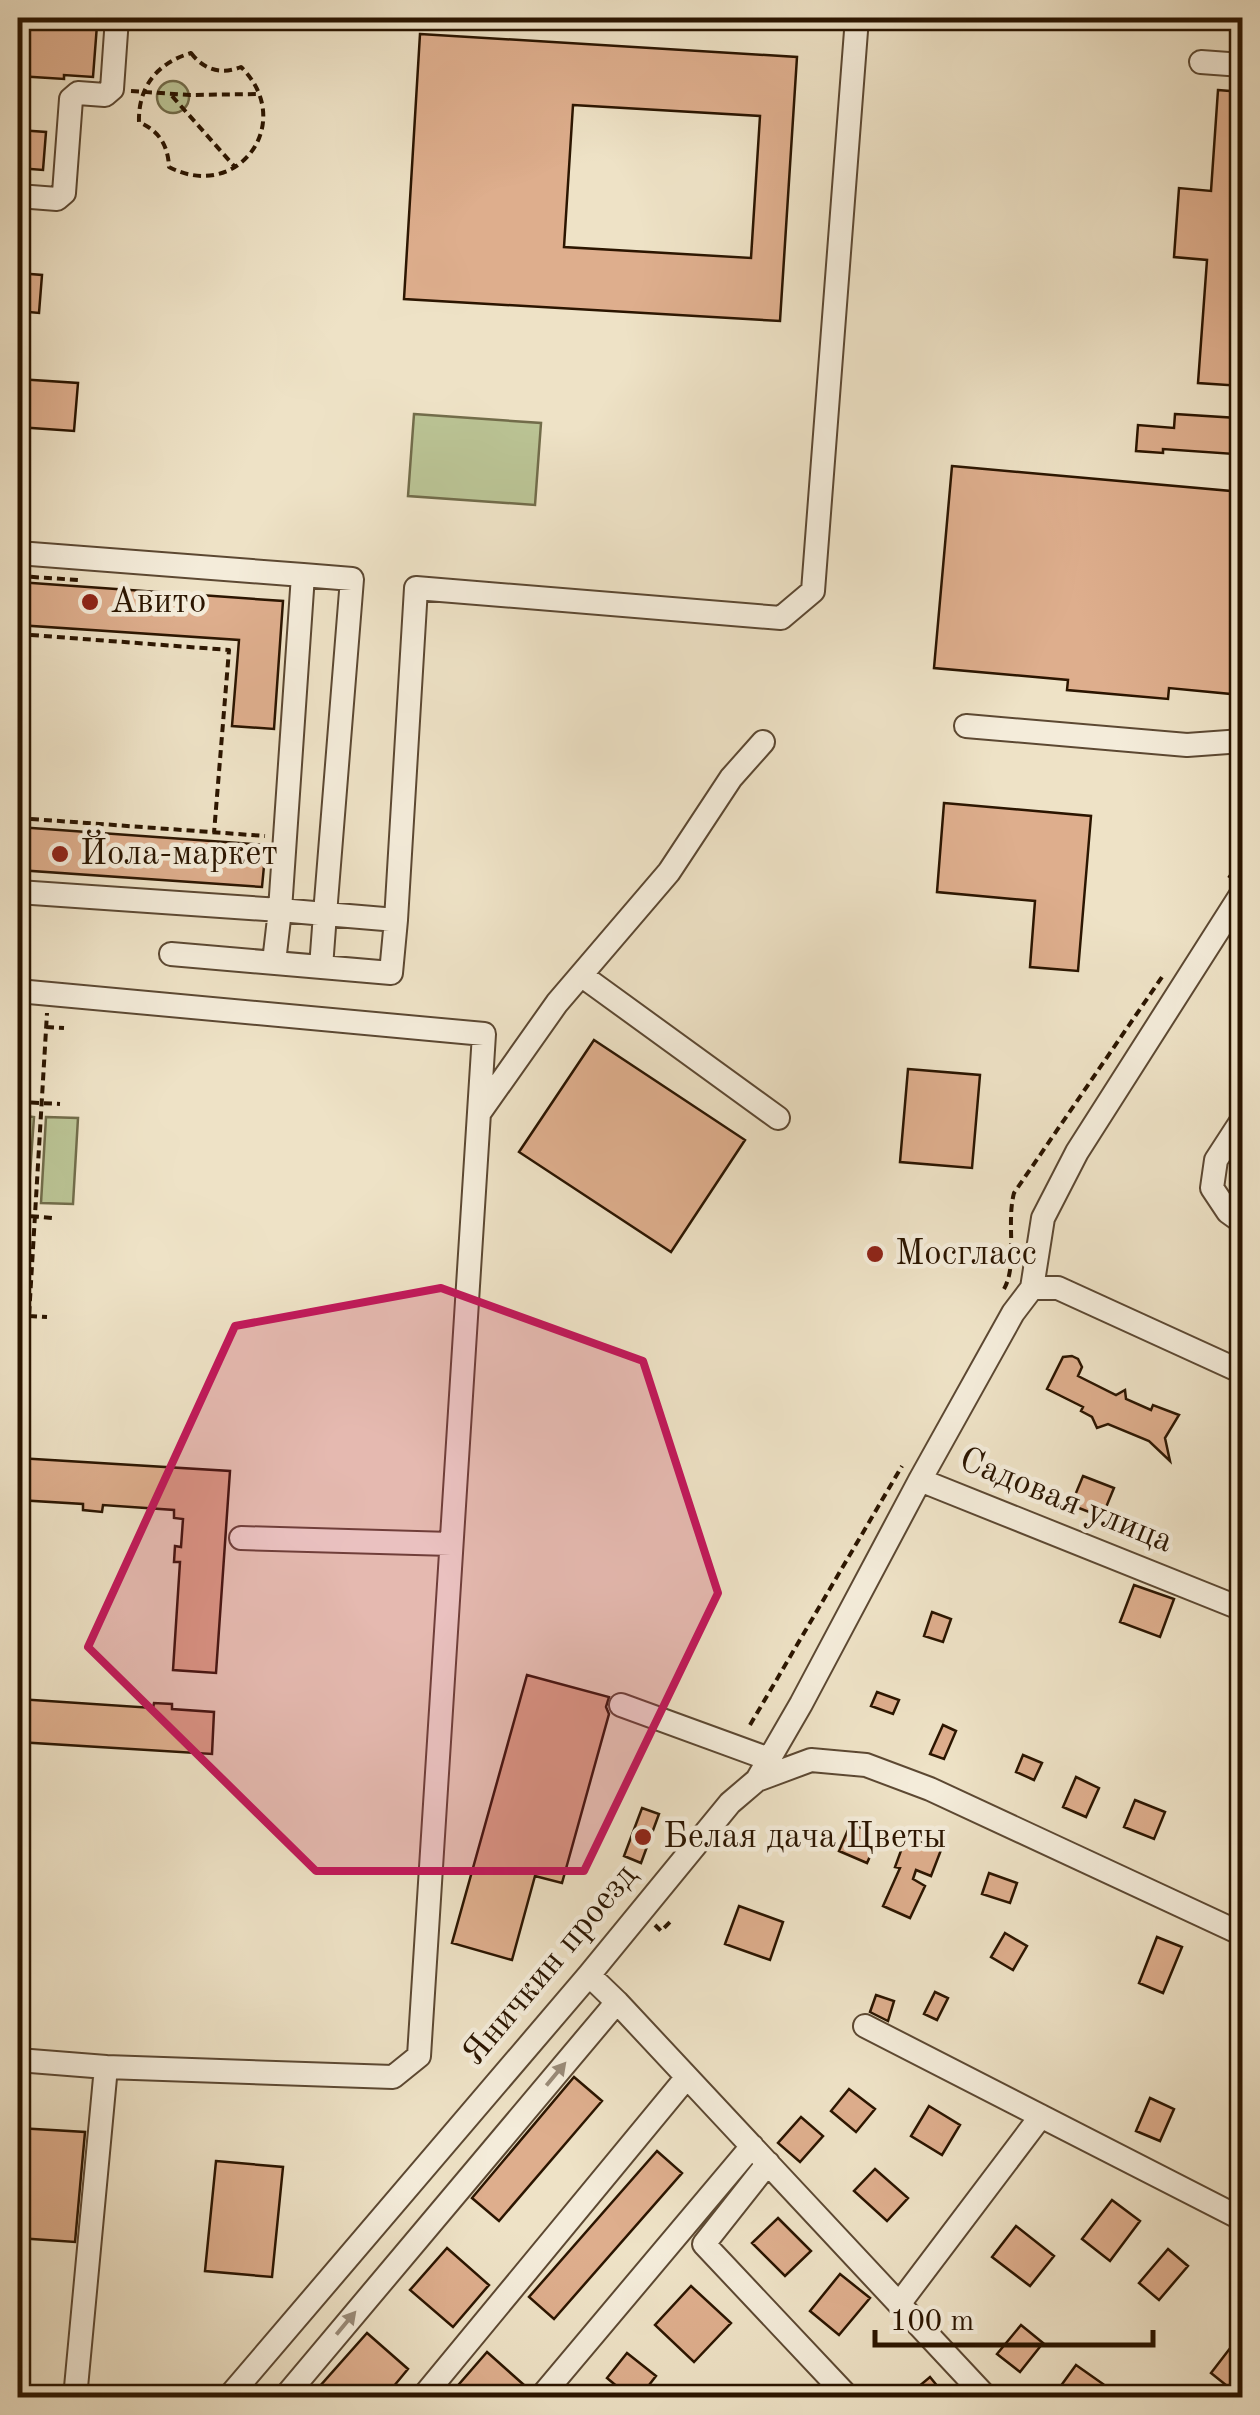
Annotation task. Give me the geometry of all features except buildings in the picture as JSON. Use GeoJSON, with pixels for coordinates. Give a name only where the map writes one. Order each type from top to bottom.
{"type":"FeatureCollection","features":[{"type":"Feature","properties":{"kind":"street"},"geometry":{"type":"LineString","coordinates":[[18,196],[61,197],[64,193],[71,99],[78,93],[105,95],[112,88],[117,18]]}},
{"type":"Feature","properties":{"kind":"street"},"geometry":{"type":"LineString","coordinates":[[170,954],[392,972],[416,588],[781,618],[813,591],[857,18]]}},
{"type":"Feature","properties":{"kind":"street"},"geometry":{"type":"LineString","coordinates":[[1201,62],[1242,66]]}},
{"type":"Feature","properties":{"kind":"street"},"geometry":{"type":"LineString","coordinates":[[18,553],[352,579],[321,967]]}},
{"type":"Feature","properties":{"kind":"street"},"geometry":{"type":"LineString","coordinates":[[274,962],[303,575]]}},
{"type":"Feature","properties":{"kind":"street"},"geometry":{"type":"LineString","coordinates":[[966,726],[1187,745],[1242,741]]}},
{"type":"Feature","properties":{"kind":"street"},"geometry":{"type":"LineString","coordinates":[[478,1115],[557,1002],[669,872],[731,778],[763,742]]}},
{"type":"Feature","properties":{"kind":"street"},"geometry":{"type":"LineString","coordinates":[[1232,890],[1077,1152],[1043,1218],[1032,1288],[1058,1288],[1242,1372]]}},
{"type":"Feature","properties":{"kind":"street"},"geometry":{"type":"LineString","coordinates":[[18,892],[396,920]]}},
{"type":"Feature","properties":{"kind":"street"},"geometry":{"type":"LineString","coordinates":[[581,975],[778,1118]]}},
{"type":"Feature","properties":{"kind":"street"},"geometry":{"type":"LineString","coordinates":[[18,991],[484,1034],[419,2056],[393,2077],[106,2067],[18,2060]]}},
{"type":"Feature","properties":{"kind":"street"},"geometry":{"type":"LineString","coordinates":[[1242,1120],[1216,1160],[1212,1188],[1228,1212],[1242,1222]]}},
{"type":"Feature","properties":{"kind":"street","name":"Яничкин проезд"},"geometry":{"type":"LineString","coordinates":[[228,2398],[589,1975],[730,1803],[757,1780],[1013,1313],[1032,1288]]}},
{"type":"Feature","properties":{"kind":"street","name":"Садовая улица"},"geometry":{"type":"LineString","coordinates":[[920,1480],[1242,1609]]}},
{"type":"Feature","properties":{"kind":"street"},"geometry":{"type":"LineString","coordinates":[[241,1538],[451,1544]]}},
{"type":"Feature","properties":{"kind":"street"},"geometry":{"type":"LineString","coordinates":[[621,1705],[768,1759]]}},
{"type":"Feature","properties":{"kind":"street"},"geometry":{"type":"LineString","coordinates":[[757,1780],[811,1760],[866,1765],[930,1789],[1242,1934]]}},
{"type":"Feature","properties":{"kind":"street"},"geometry":{"type":"LineString","coordinates":[[589,1975],[987,2398]]}},
{"type":"Feature","properties":{"kind":"street"},"geometry":{"type":"LineString","coordinates":[[284,2398],[617,2002]]}},
{"type":"Feature","properties":{"kind":"street"},"geometry":{"type":"LineString","coordinates":[[864,2026],[1242,2219]]}},
{"type":"Feature","properties":{"kind":"street"},"geometry":{"type":"LineString","coordinates":[[75,2398],[106,2067]]}},
{"type":"Feature","properties":{"kind":"street"},"geometry":{"type":"LineString","coordinates":[[422,2398],[687,2077]]}},
{"type":"Feature","properties":{"kind":"street"},"geometry":{"type":"LineString","coordinates":[[900,2304],[1041,2116]]}},
{"type":"Feature","properties":{"kind":"street"},"geometry":{"type":"LineString","coordinates":[[760,2155],[704,2244],[848,2397]]}},
{"type":"Feature","properties":{"kind":"street"},"geometry":{"type":"LineString","coordinates":[[540,2398],[760,2155]]}},
{"type":"Feature","properties":{"kind":"path"},"geometry":{"type":"LineString","coordinates":[[191,53],[212,70],[241,67],[260,94],[264,109],[261,133],[250,154],[218,175],[180,172],[168,166],[163,141],[140,122],[139,111],[150,79],[168,62],[191,53]]}},
{"type":"Feature","properties":{"kind":"path"},"geometry":{"type":"LineString","coordinates":[[112,88],[170,94],[260,94]]}},
{"type":"Feature","properties":{"kind":"path"},"geometry":{"type":"LineString","coordinates":[[170,94],[235,167]]}},
{"type":"Feature","properties":{"kind":"path"},"geometry":{"type":"LineString","coordinates":[[18,576],[76,580]]}},
{"type":"Feature","properties":{"kind":"path"},"geometry":{"type":"LineString","coordinates":[[18,634],[229,650],[214,832]]}},
{"type":"Feature","properties":{"kind":"path"},"geometry":{"type":"LineString","coordinates":[[18,818],[274,837]]}},
{"type":"Feature","properties":{"kind":"path"},"geometry":{"type":"LineString","coordinates":[[1232,890],[1242,858]]}},
{"type":"Feature","properties":{"kind":"path"},"geometry":{"type":"LineString","coordinates":[[1001,1294],[1010,1278],[1009,1209],[1014,1193],[1170,966]]}},
{"type":"Feature","properties":{"kind":"path"},"geometry":{"type":"LineString","coordinates":[[29,1316],[48,993]]}},
{"type":"Feature","properties":{"kind":"path"},"geometry":{"type":"LineString","coordinates":[[46,1027],[64,1028]]}},
{"type":"Feature","properties":{"kind":"path"},"geometry":{"type":"LineString","coordinates":[[18,1102],[60,1104]]}},
{"type":"Feature","properties":{"kind":"path"},"geometry":{"type":"LineString","coordinates":[[18,1215],[52,1218]]}},
{"type":"Feature","properties":{"kind":"path"},"geometry":{"type":"LineString","coordinates":[[18,1315],[47,1317]]}},
{"type":"Feature","properties":{"kind":"path"},"geometry":{"type":"LineString","coordinates":[[750,1725],[910,1454]]}},
{"type":"Feature","properties":{"kind":"highlighted area"},"geometry":{"type":"Polygon","coordinates":[[[441,1288],[643,1361],[718,1593],[584,1871],[316,1871],[88,1647],[235,1326],[441,1288]]]}},
{"type":"Feature","properties":{"kind":"green space"},"geometry":{"type":"Polygon","coordinates":[[[173,81],[184,86],[189,97],[184,108],[173,113],[162,108],[157,97],[162,86],[173,81]]]}},
{"type":"Feature","properties":{"kind":"green space"},"geometry":{"type":"Polygon","coordinates":[[[414,414],[541,423],[535,505],[408,496],[414,414]]]}},
{"type":"Feature","properties":{"kind":"green space"},"geometry":{"type":"Polygon","coordinates":[[[18,1115],[34,1117],[28,1203],[18,1202],[18,1115]]]}},
{"type":"Feature","properties":{"kind":"green space"},"geometry":{"type":"Polygon","coordinates":[[[46,1117],[78,1118],[73,1204],[41,1203],[46,1117]]]}},
{"type":"Feature","properties":{"kind":"place","name":"Авито"},"geometry":{"type":"Point","coordinates":[90,602]}},
{"type":"Feature","properties":{"kind":"place","name":"Йола-маркет"},"geometry":{"type":"Point","coordinates":[60,854]}},
{"type":"Feature","properties":{"kind":"place","name":"Мосгласс"},"geometry":{"type":"Point","coordinates":[875,1254]}},
{"type":"Feature","properties":{"kind":"place","name":"Белая дача Цветы"},"geometry":{"type":"Point","coordinates":[643,1837]}}]}
